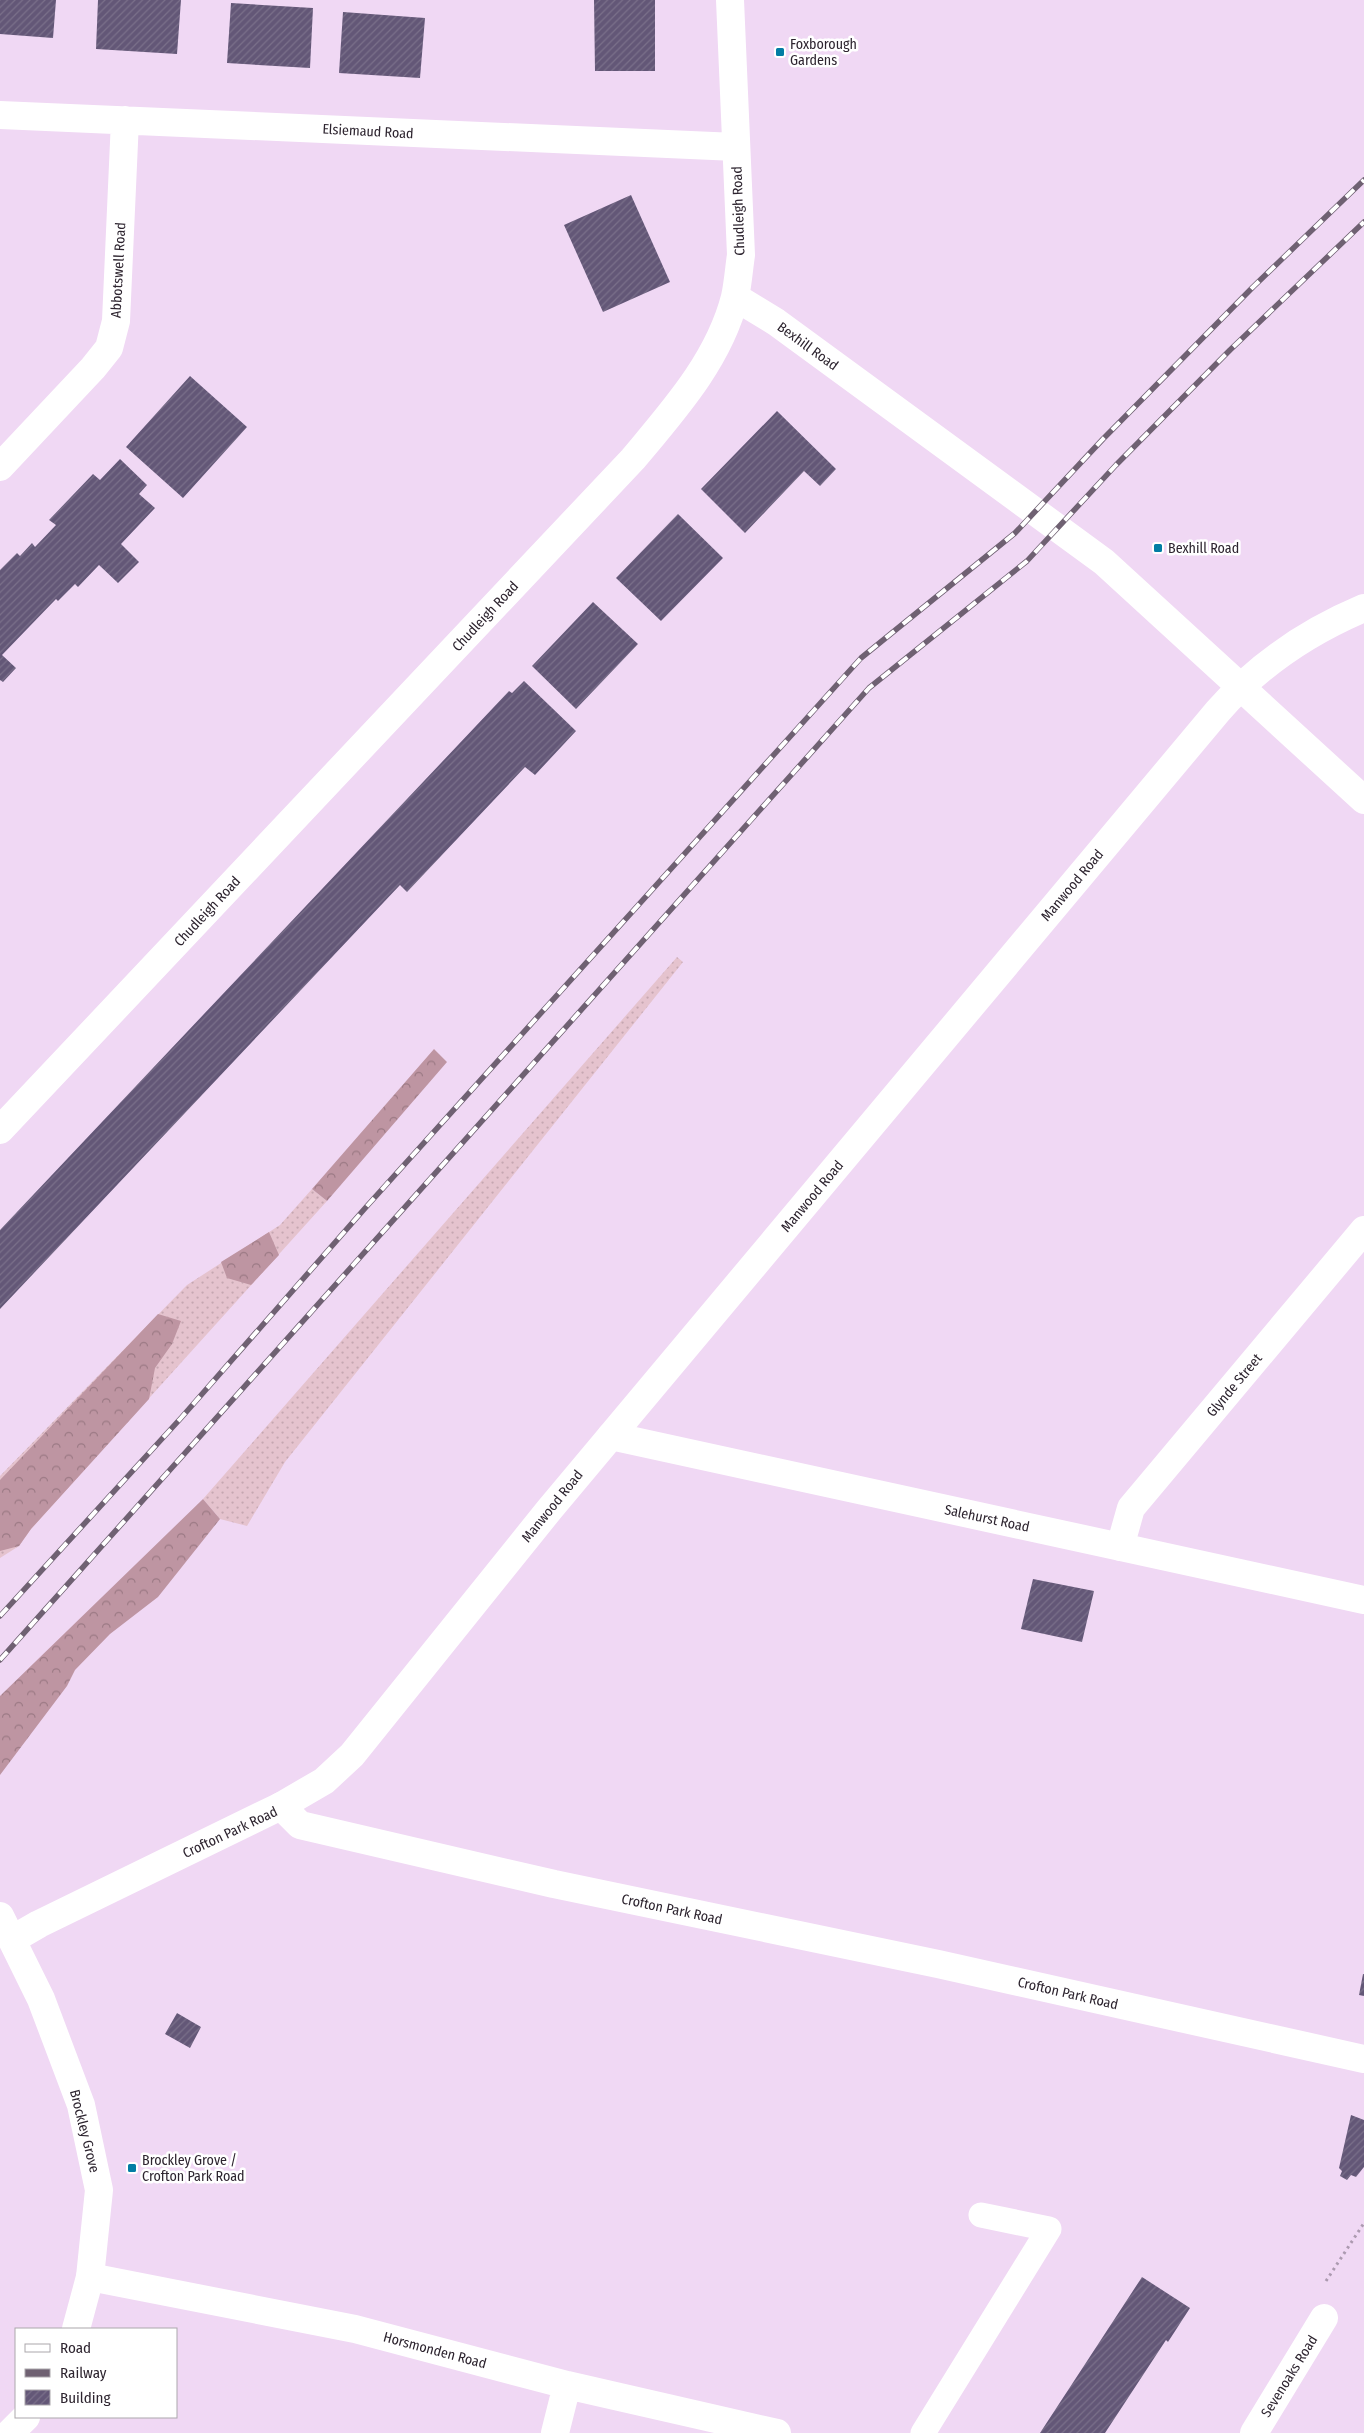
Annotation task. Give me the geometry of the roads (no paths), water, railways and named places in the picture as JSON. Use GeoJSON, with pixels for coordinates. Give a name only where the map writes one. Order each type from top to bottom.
{"type":"FeatureCollection","features":[{"type":"Feature","properties":{"kind":"street","name":"Chudleigh Road"},"geometry":{"type":"LineString","coordinates":[[0,1130],[633,459],[676,408],[714,351],[735,296],[741,254],[730,0]]}},
{"type":"Feature","properties":{"kind":"street","name":"Elsiemaud Road"},"geometry":{"type":"LineString","coordinates":[[0,115],[736,147]]}},
{"type":"Feature","properties":{"kind":"street","name":"Abbotswell Road"},"geometry":{"type":"LineString","coordinates":[[0,467],[93,368],[109,348],[116,321],[125,120]]}},
{"type":"Feature","properties":{"kind":"street","name":"Bexhill Road"},"geometry":{"type":"LineString","coordinates":[[735,296],[776,322],[1104,562],[1364,800]]}},
{"type":"Feature","properties":{"kind":"street","name":"Manwood Road"},"geometry":{"type":"LineString","coordinates":[[281,1806],[324,1781],[352,1755],[611,1436],[1240,686],[1296,641],[1330,622],[1364,608]]}},
{"type":"Feature","properties":{"kind":"street","name":"Glynde Street"},"geometry":{"type":"LineString","coordinates":[[1120,1547],[1131,1508],[1364,1230]]}},
{"type":"Feature","properties":{"kind":"street","name":"Salehurst Road"},"geometry":{"type":"LineString","coordinates":[[611,1436],[1364,1600]]}},
{"type":"Feature","properties":{"kind":"street","name":"Crofton Park Road"},"geometry":{"type":"LineString","coordinates":[[4,1934],[44,1922],[281,1806],[300,1825],[554,1884],[938,1964],[1364,2059]]}},
{"type":"Feature","properties":{"kind":"street","name":"Brockley Grove"},"geometry":{"type":"LineString","coordinates":[[4,1934],[41,1998],[81,2104],[99,2190],[90,2277],[76,2328]]}},
{"type":"Feature","properties":{"kind":"street","name":"Horsmonden Road"},"geometry":{"type":"LineString","coordinates":[[90,2277],[355,2329],[567,2385],[777,2433]]}},
{"type":"Feature","properties":{"kind":"street","name":"Sevenoaks Road"},"geometry":{"type":"LineString","coordinates":[[1254,2433],[1324,2318]]}},
{"type":"Feature","properties":{"kind":"street"},"geometry":{"type":"LineString","coordinates":[[555,2433],[567,2385]]}},
{"type":"Feature","properties":{"kind":"street"},"geometry":{"type":"LineString","coordinates":[[10,2433],[25,2418]]}},
{"type":"Feature","properties":{"kind":"lane"},"geometry":{"type":"LineString","coordinates":[[923,2433],[1049,2229],[981,2215]]}},
{"type":"Feature","properties":{"kind":"railway"},"geometry":{"type":"LineString","coordinates":[[0,1616],[181,1418],[367,1206],[861,658],[1015,533],[1103,439],[1253,287],[1364,180]]}},
{"type":"Feature","properties":{"kind":"railway"},"geometry":{"type":"LineString","coordinates":[[0,1660],[869,688],[1027,561],[1116,465],[1230,350],[1364,222]]}},
{"type":"Feature","properties":{"kind":"place","name":"Foxborough Gardens"},"geometry":{"type":"Point","coordinates":[780,52]}},
{"type":"Feature","properties":{"kind":"place","name":"Bexhill Road"},"geometry":{"type":"Point","coordinates":[1158,548]}},
{"type":"Feature","properties":{"kind":"place","name":"Brockley Grove / Crofton Park Road"},"geometry":{"type":"Point","coordinates":[132,2168]}}]}
